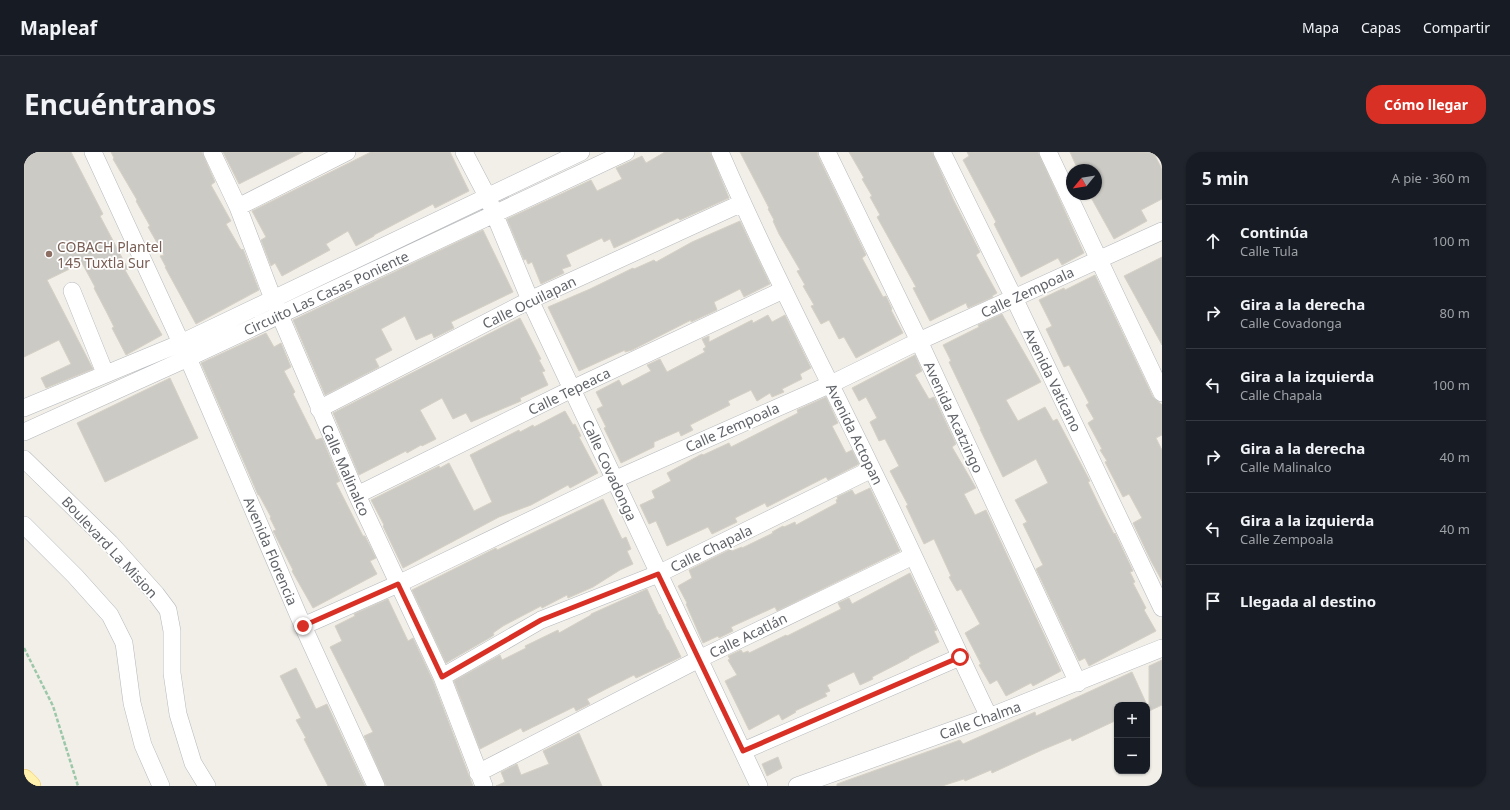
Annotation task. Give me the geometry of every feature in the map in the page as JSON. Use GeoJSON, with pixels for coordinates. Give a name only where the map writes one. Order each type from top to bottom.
{"type":"FeatureCollection","features":[{"type":"Feature","properties":{"kind":"main road"},"geometry":{"type":"LineString","coordinates":[[24,780],[30,786]]}},
{"type":"Feature","properties":{"kind":"street","name":"Avenida Florencia"},"geometry":{"type":"LineString","coordinates":[[93,152],[188,358],[303,626],[376,786]]}},
{"type":"Feature","properties":{"kind":"street","name":"Calle Malinalco"},"geometry":{"type":"LineString","coordinates":[[212,152],[238,207],[273,299],[319,409],[357,495],[442,677],[481,779]]}},
{"type":"Feature","properties":{"kind":"street"},"geometry":{"type":"LineString","coordinates":[[238,207],[347,152]]}},
{"type":"Feature","properties":{"kind":"street","name":"Calle Covadonga"},"geometry":{"type":"LineString","coordinates":[[464,152],[487,196],[530,300],[759,786]]}},
{"type":"Feature","properties":{"kind":"street","name":"Circuito Las Casas Poniente"},"geometry":{"type":"LineString","coordinates":[[24,408],[180,343],[580,152]]}},
{"type":"Feature","properties":{"kind":"street","name":"Circuito Las Casas Poniente"},"geometry":{"type":"LineString","coordinates":[[24,432],[188,358],[626,152]]}},
{"type":"Feature","properties":{"kind":"street","name":"Avenida Actopan"},"geometry":{"type":"LineString","coordinates":[[720,152],[783,290],[831,384],[989,717]]}},
{"type":"Feature","properties":{"kind":"street","name":"Avenida Acatzingo"},"geometry":{"type":"LineString","coordinates":[[828,152],[919,341],[1078,683]]}},
{"type":"Feature","properties":{"kind":"street","name":"Avenida Vaticano"},"geometry":{"type":"LineString","coordinates":[[942,152],[1014,298],[1162,608]]}},
{"type":"Feature","properties":{"kind":"street"},"geometry":{"type":"LineString","coordinates":[[1048,152],[1162,393]]}},
{"type":"Feature","properties":{"kind":"street","name":"Calle Ocuilapan"},"geometry":{"type":"LineString","coordinates":[[319,409],[530,300],[742,203]]}},
{"type":"Feature","properties":{"kind":"street","name":"Calle Zempoala"},"geometry":{"type":"LineString","coordinates":[[303,626],[398,584],[614,480],[831,384],[919,341],[1162,231]]}},
{"type":"Feature","properties":{"kind":"street","name":"Calle Tepeaca"},"geometry":{"type":"LineString","coordinates":[[357,495],[572,389],[783,290]]}},
{"type":"Feature","properties":{"kind":"street"},"geometry":{"type":"LineString","coordinates":[[72,291],[105,373]]}},
{"type":"Feature","properties":{"kind":"street","name":"Boulevard La Mision"},"geometry":{"type":"LineString","coordinates":[[24,459],[110,543],[156,594],[168,610],[172,631],[172,673],[178,714],[193,762],[207,786]]}},
{"type":"Feature","properties":{"kind":"street","name":"Calle Chapala"},"geometry":{"type":"LineString","coordinates":[[442,677],[541,620],[658,574],[872,469]]}},
{"type":"Feature","properties":{"kind":"street"},"geometry":{"type":"LineString","coordinates":[[24,525],[75,576],[110,615],[124,643],[134,710],[143,745],[161,786]]}},
{"type":"Feature","properties":{"kind":"street","name":"Calle Acatlán"},"geometry":{"type":"LineString","coordinates":[[481,779],[699,659],[913,556]]}},
{"type":"Feature","properties":{"kind":"street","name":"Calle Chalma"},"geometry":{"type":"LineString","coordinates":[[797,786],[989,717],[1078,683],[1162,648]]}},
{"type":"Feature","properties":{"kind":"street"},"geometry":{"type":"LineString","coordinates":[[743,751],[960,657]]}},
{"type":"Feature","properties":{"kind":"path"},"geometry":{"type":"LineString","coordinates":[[24,648],[53,706],[78,786]]}},
{"type":"Feature","properties":{"kind":"building"},"geometry":{"type":"Polygon","coordinates":[[[24,152],[71,152],[103,214],[100,216],[128,269],[125,270],[162,335],[126,355],[112,328],[114,327],[94,288],[95,287],[82,263],[47,280],[93,369],[46,388],[41,378],[71,364],[59,340],[24,357],[24,152]]]}},
{"type":"Feature","properties":{"kind":"building"},"geometry":{"type":"Polygon","coordinates":[[[111,152],[202,152],[215,182],[211,185],[231,221],[226,224],[240,248],[242,250],[243,249],[259,290],[196,324],[165,267],[160,256],[164,255],[148,227],[150,226],[136,201],[137,200],[113,159],[114,158],[111,152]]]}},
{"type":"Feature","properties":{"kind":"building"},"geometry":{"type":"Polygon","coordinates":[[[223,152],[303,152],[239,184],[223,152]]]}},
{"type":"Feature","properties":{"kind":"building"},"geometry":{"type":"Polygon","coordinates":[[[371,152],[450,152],[469,191],[435,208],[433,204],[356,246],[348,231],[326,244],[330,250],[282,276],[275,263],[271,266],[261,240],[266,237],[252,211],[371,152]]]}},
{"type":"Feature","properties":{"kind":"building"},"geometry":{"type":"Polygon","coordinates":[[[665,152],[710,152],[729,198],[680,220],[678,218],[614,248],[610,239],[604,242],[602,238],[566,255],[571,266],[562,269],[564,273],[541,284],[532,262],[528,264],[526,259],[524,260],[507,219],[591,180],[597,191],[622,179],[616,168],[642,156],[646,163],[665,152]]]}},
{"type":"Feature","properties":{"kind":"building"},"geometry":{"type":"Polygon","coordinates":[[[740,152],[817,152],[866,255],[862,258],[883,297],[886,296],[892,309],[891,310],[903,333],[856,358],[844,337],[839,339],[829,320],[821,324],[811,306],[814,305],[803,286],[805,285],[797,271],[800,270],[779,234],[768,209],[769,208],[740,152]]]}},
{"type":"Feature","properties":{"kind":"building"},"geometry":{"type":"Polygon","coordinates":[[[849,152],[932,152],[953,199],[980,252],[976,255],[997,293],[992,296],[993,297],[968,308],[966,303],[930,321],[913,288],[916,287],[877,217],[880,215],[870,197],[872,196],[862,179],[864,178],[849,152]]]}},
{"type":"Feature","properties":{"kind":"building"},"geometry":{"type":"Polygon","coordinates":[[[967,152],[1038,152],[1084,253],[1062,265],[1058,258],[1021,277],[994,224],[996,222],[963,160],[969,156],[967,152]]]}},
{"type":"Feature","properties":{"kind":"building"},"geometry":{"type":"Polygon","coordinates":[[[1070,152],[1153,152],[1162,169],[1162,199],[1141,210],[1147,221],[1114,239],[1092,200],[1102,200],[1102,164],[1075,164],[1070,152]]]}},
{"type":"Feature","properties":{"kind":"building"},"geometry":{"type":"Polygon","coordinates":[[[740,221],[770,284],[744,297],[740,289],[714,302],[717,310],[691,322],[691,320],[632,350],[625,352],[625,350],[579,371],[548,307],[633,268],[634,269],[654,260],[656,262],[692,242],[740,221]]]}},
{"type":"Feature","properties":{"kind":"building"},"geometry":{"type":"Polygon","coordinates":[[[483,230],[513,292],[451,322],[454,328],[434,338],[432,333],[416,340],[405,316],[381,329],[392,350],[375,359],[379,367],[325,395],[293,320],[483,230]]]}},
{"type":"Feature","properties":{"kind":"building"},"geometry":{"type":"Polygon","coordinates":[[[1162,257],[1162,345],[1124,276],[1162,257]]]}},
{"type":"Feature","properties":{"kind":"building"},"geometry":{"type":"Polygon","coordinates":[[[1095,275],[1153,397],[1162,405],[1162,435],[1156,438],[1162,450],[1162,581],[1133,523],[1142,518],[1129,494],[1123,497],[1105,462],[1107,461],[1100,450],[1102,449],[1088,423],[1094,419],[1086,405],[1089,403],[1069,365],[1064,367],[1046,329],[1052,326],[1039,300],[1064,288],[1065,290],[1095,275]]]}},
{"type":"Feature","properties":{"kind":"building"},"geometry":{"type":"Polygon","coordinates":[[[1002,314],[1041,382],[1006,400],[1018,421],[1045,407],[1053,421],[1057,419],[1090,481],[1088,482],[1133,571],[1130,572],[1135,582],[1133,583],[1146,608],[1144,610],[1156,631],[1089,666],[1085,658],[1079,661],[1036,569],[1043,565],[1023,524],[1027,522],[1015,500],[1048,483],[1036,459],[1003,477],[949,362],[951,361],[943,345],[979,327],[978,325],[1002,314]]]}},
{"type":"Feature","properties":{"kind":"building"},"geometry":{"type":"Polygon","coordinates":[[[768,315],[772,322],[785,315],[811,368],[800,374],[802,379],[782,389],[784,392],[772,397],[770,393],[757,401],[751,390],[728,401],[730,405],[690,425],[693,430],[681,436],[679,431],[654,442],[654,447],[621,463],[604,428],[606,427],[597,409],[603,406],[596,392],[619,380],[622,386],[651,371],[647,365],[660,359],[667,372],[705,352],[703,349],[706,347],[702,339],[709,336],[709,342],[752,320],[753,323],[768,315]]]}},
{"type":"Feature","properties":{"kind":"building"},"geometry":{"type":"Polygon","coordinates":[[[520,318],[541,359],[539,360],[545,371],[542,372],[548,385],[520,398],[521,401],[471,422],[466,413],[453,419],[442,398],[420,410],[436,439],[407,453],[406,451],[359,475],[333,413],[520,318]]]}},
{"type":"Feature","properties":{"kind":"building"},"geometry":{"type":"Polygon","coordinates":[[[266,333],[274,347],[281,343],[291,367],[284,371],[295,392],[293,394],[316,440],[322,438],[340,481],[336,483],[376,558],[370,561],[377,574],[313,608],[292,571],[293,570],[273,531],[276,530],[270,518],[271,517],[258,495],[201,363],[266,333]]]}},
{"type":"Feature","properties":{"kind":"building"},"geometry":{"type":"Polygon","coordinates":[[[915,355],[922,371],[915,375],[929,399],[934,397],[956,444],[952,447],[976,488],[964,494],[975,515],[986,510],[1061,671],[1033,686],[1031,683],[1006,696],[997,680],[990,684],[979,665],[981,664],[965,633],[980,624],[961,589],[957,591],[949,577],[951,576],[934,539],[924,544],[906,506],[908,505],[890,471],[899,466],[885,439],[879,441],[870,422],[877,418],[866,397],[859,401],[852,388],[915,355]]]}},
{"type":"Feature","properties":{"kind":"building"},"geometry":{"type":"Polygon","coordinates":[[[170,378],[198,438],[105,482],[77,423],[170,378]]]}},
{"type":"Feature","properties":{"kind":"building"},"geometry":{"type":"Polygon","coordinates":[[[826,397],[838,423],[832,426],[846,453],[852,450],[859,464],[828,480],[826,477],[767,507],[765,503],[735,518],[737,522],[712,534],[708,527],[667,546],[656,521],[649,524],[640,505],[655,498],[652,491],[671,481],[667,473],[702,454],[703,455],[729,443],[731,447],[798,413],[797,410],[826,397]]]}},
{"type":"Feature","properties":{"kind":"building"},"geometry":{"type":"Polygon","coordinates":[[[565,411],[573,425],[575,424],[581,436],[579,437],[598,473],[570,488],[568,485],[531,505],[499,517],[403,568],[371,500],[439,466],[440,468],[449,463],[474,511],[492,502],[470,455],[519,430],[520,432],[533,425],[534,427],[565,411]]]}},
{"type":"Feature","properties":{"kind":"building"},"geometry":{"type":"Polygon","coordinates":[[[870,488],[900,551],[777,611],[775,607],[731,627],[733,631],[719,638],[718,636],[703,643],[686,604],[687,603],[678,586],[692,578],[689,570],[731,549],[732,551],[742,548],[773,533],[772,532],[783,526],[784,527],[795,522],[796,525],[837,503],[837,497],[852,490],[855,495],[870,488]]]}},
{"type":"Feature","properties":{"kind":"building"},"geometry":{"type":"Polygon","coordinates":[[[603,499],[622,539],[626,537],[631,549],[627,551],[633,564],[620,570],[593,587],[568,598],[567,595],[542,608],[541,606],[503,626],[493,633],[494,635],[491,637],[446,663],[412,590],[496,548],[497,550],[603,499]]]}},
{"type":"Feature","properties":{"kind":"building"},"geometry":{"type":"Polygon","coordinates":[[[910,573],[937,630],[934,631],[939,642],[872,677],[873,679],[860,685],[854,672],[827,685],[830,691],[825,693],[827,696],[795,711],[796,712],[782,720],[779,714],[749,730],[725,681],[737,675],[728,660],[730,659],[728,656],[741,650],[743,653],[748,651],[749,653],[786,635],[787,636],[841,609],[838,603],[849,598],[852,604],[910,573]]]}},
{"type":"Feature","properties":{"kind":"building"},"geometry":{"type":"Polygon","coordinates":[[[647,589],[681,657],[636,678],[634,675],[608,688],[587,699],[590,704],[576,711],[574,707],[523,732],[521,728],[480,749],[454,681],[500,655],[502,660],[526,648],[525,646],[558,630],[559,633],[591,614],[647,589]]]}},
{"type":"Feature","properties":{"kind":"building"},"geometry":{"type":"Polygon","coordinates":[[[388,599],[408,641],[413,638],[433,681],[473,786],[386,786],[364,736],[373,732],[330,647],[342,641],[335,626],[355,616],[354,614],[388,599]]]}},
{"type":"Feature","properties":{"kind":"building"},"geometry":{"type":"Polygon","coordinates":[[[1162,660],[1162,705],[1150,711],[1149,702],[1149,666],[1162,660]]]}},
{"type":"Feature","properties":{"kind":"building"},"geometry":{"type":"Polygon","coordinates":[[[296,668],[316,709],[327,704],[365,786],[328,786],[304,739],[306,738],[296,720],[301,718],[280,676],[296,668]]]}},
{"type":"Feature","properties":{"kind":"building"},"geometry":{"type":"Polygon","coordinates":[[[1132,672],[1146,702],[1114,702],[1114,721],[1072,741],[1071,738],[992,773],[991,770],[965,781],[964,779],[942,786],[837,786],[837,784],[960,740],[963,744],[1035,712],[1036,716],[1132,672]]]}},
{"type":"Feature","properties":{"kind":"building"},"geometry":{"type":"Polygon","coordinates":[[[579,733],[602,786],[496,786],[505,782],[501,772],[517,764],[521,775],[549,764],[543,751],[579,733]]]}},
{"type":"Feature","properties":{"kind":"building"},"geometry":{"type":"Polygon","coordinates":[[[778,757],[782,768],[767,776],[762,764],[778,757]]]}},
{"type":"Feature","properties":{"kind":"place","name":"COBACH Plantel 145 Tuxtla Sur"},"geometry":{"type":"Point","coordinates":[49,254]}},
{"type":"Feature","properties":{"kind":"route"},"geometry":{"type":"LineString","coordinates":[[303,626],[398,584],[442,677],[541,620],[658,574],[743,751],[960,657]]}}]}
